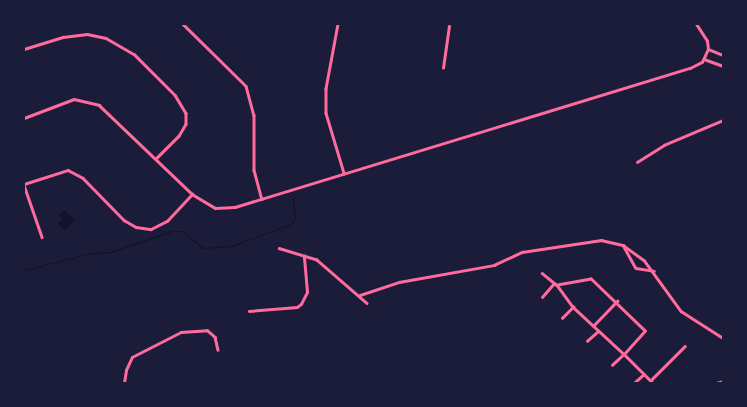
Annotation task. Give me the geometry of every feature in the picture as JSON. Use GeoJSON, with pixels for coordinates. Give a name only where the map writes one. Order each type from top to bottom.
{"type":"FeatureCollection","features":[{"type":"Feature","properties":{"kind":"street"},"geometry":{"type":"LineString","coordinates":[[183,24],[246,86],[254,116],[254,170],[262,199]]}},
{"type":"Feature","properties":{"kind":"street"},"geometry":{"type":"LineString","coordinates":[[338,24],[326,89],[326,113],[344,173]]}},
{"type":"Feature","properties":{"kind":"street"},"geometry":{"type":"LineString","coordinates":[[428,24],[449,26],[520,24]]}},
{"type":"Feature","properties":{"kind":"street"},"geometry":{"type":"LineString","coordinates":[[24,118],[60,102],[83,99],[99,105],[157,158],[192,194],[216,208],[235,208],[690,68],[704,59],[708,49],[707,41],[696,24]]}},
{"type":"Feature","properties":{"kind":"street"},"geometry":{"type":"LineString","coordinates":[[442,68],[449,26]]}},
{"type":"Feature","properties":{"kind":"street"},"geometry":{"type":"LineString","coordinates":[[24,49],[63,36],[87,34],[106,38],[134,54],[175,95],[186,113],[186,124],[180,136],[157,158]]}},
{"type":"Feature","properties":{"kind":"street"},"geometry":{"type":"LineString","coordinates":[[708,49],[723,55]]}},
{"type":"Feature","properties":{"kind":"street"},"geometry":{"type":"LineString","coordinates":[[704,59],[723,66]]}},
{"type":"Feature","properties":{"kind":"street"},"geometry":{"type":"LineString","coordinates":[[637,162],[664,146],[723,120]]}},
{"type":"Feature","properties":{"kind":"street"},"geometry":{"type":"LineString","coordinates":[[42,237],[24,184],[68,170],[83,178],[124,220],[136,227],[152,229],[167,221],[192,194]]}},
{"type":"Feature","properties":{"kind":"street"},"geometry":{"type":"LineString","coordinates":[[360,295],[399,282],[494,265],[530,251],[601,240],[623,245],[654,271],[681,311],[723,338]]}},
{"type":"Feature","properties":{"kind":"street"},"geometry":{"type":"LineString","coordinates":[[623,245],[636,268],[654,271]]}},
{"type":"Feature","properties":{"kind":"street"},"geometry":{"type":"LineString","coordinates":[[279,248],[316,259],[332,270],[367,303]]}},
{"type":"Feature","properties":{"kind":"street"},"geometry":{"type":"LineString","coordinates":[[249,310],[297,307],[301,304],[308,292],[304,256]]}},
{"type":"Feature","properties":{"kind":"street"},"geometry":{"type":"LineString","coordinates":[[542,273],[555,284],[573,307],[652,382],[685,346]]}},
{"type":"Feature","properties":{"kind":"street"},"geometry":{"type":"LineString","coordinates":[[542,297],[555,284],[591,278],[617,301],[645,331],[612,365]]}},
{"type":"Feature","properties":{"kind":"street"},"geometry":{"type":"LineString","coordinates":[[593,326],[617,301]]}},
{"type":"Feature","properties":{"kind":"street"},"geometry":{"type":"LineString","coordinates":[[562,318],[573,307]]}},
{"type":"Feature","properties":{"kind":"street"},"geometry":{"type":"LineString","coordinates":[[124,383],[126,370],[132,357],[181,332],[207,330],[215,337],[218,350]]}},
{"type":"Feature","properties":{"kind":"street"},"geometry":{"type":"LineString","coordinates":[[586,342],[598,331]]}},
{"type":"Feature","properties":{"kind":"street"},"geometry":{"type":"LineString","coordinates":[[634,383],[644,374]]}},
{"type":"Feature","properties":{"kind":"street"},"geometry":{"type":"LineString","coordinates":[[716,383],[723,381]]}},
{"type":"Feature","properties":{"kind":"shaded area"},"geometry":{"type":"Polygon","coordinates":[[[64,210],[75,220],[65,230],[58,224],[62,219],[59,215],[64,210]]]}},
{"type":"Feature","properties":{"kind":"waterway"},"geometry":{"type":"LineString","coordinates":[[24,270],[91,253],[111,252],[172,231],[182,231],[203,248],[231,246],[291,224],[295,218],[293,198]]}}]}
